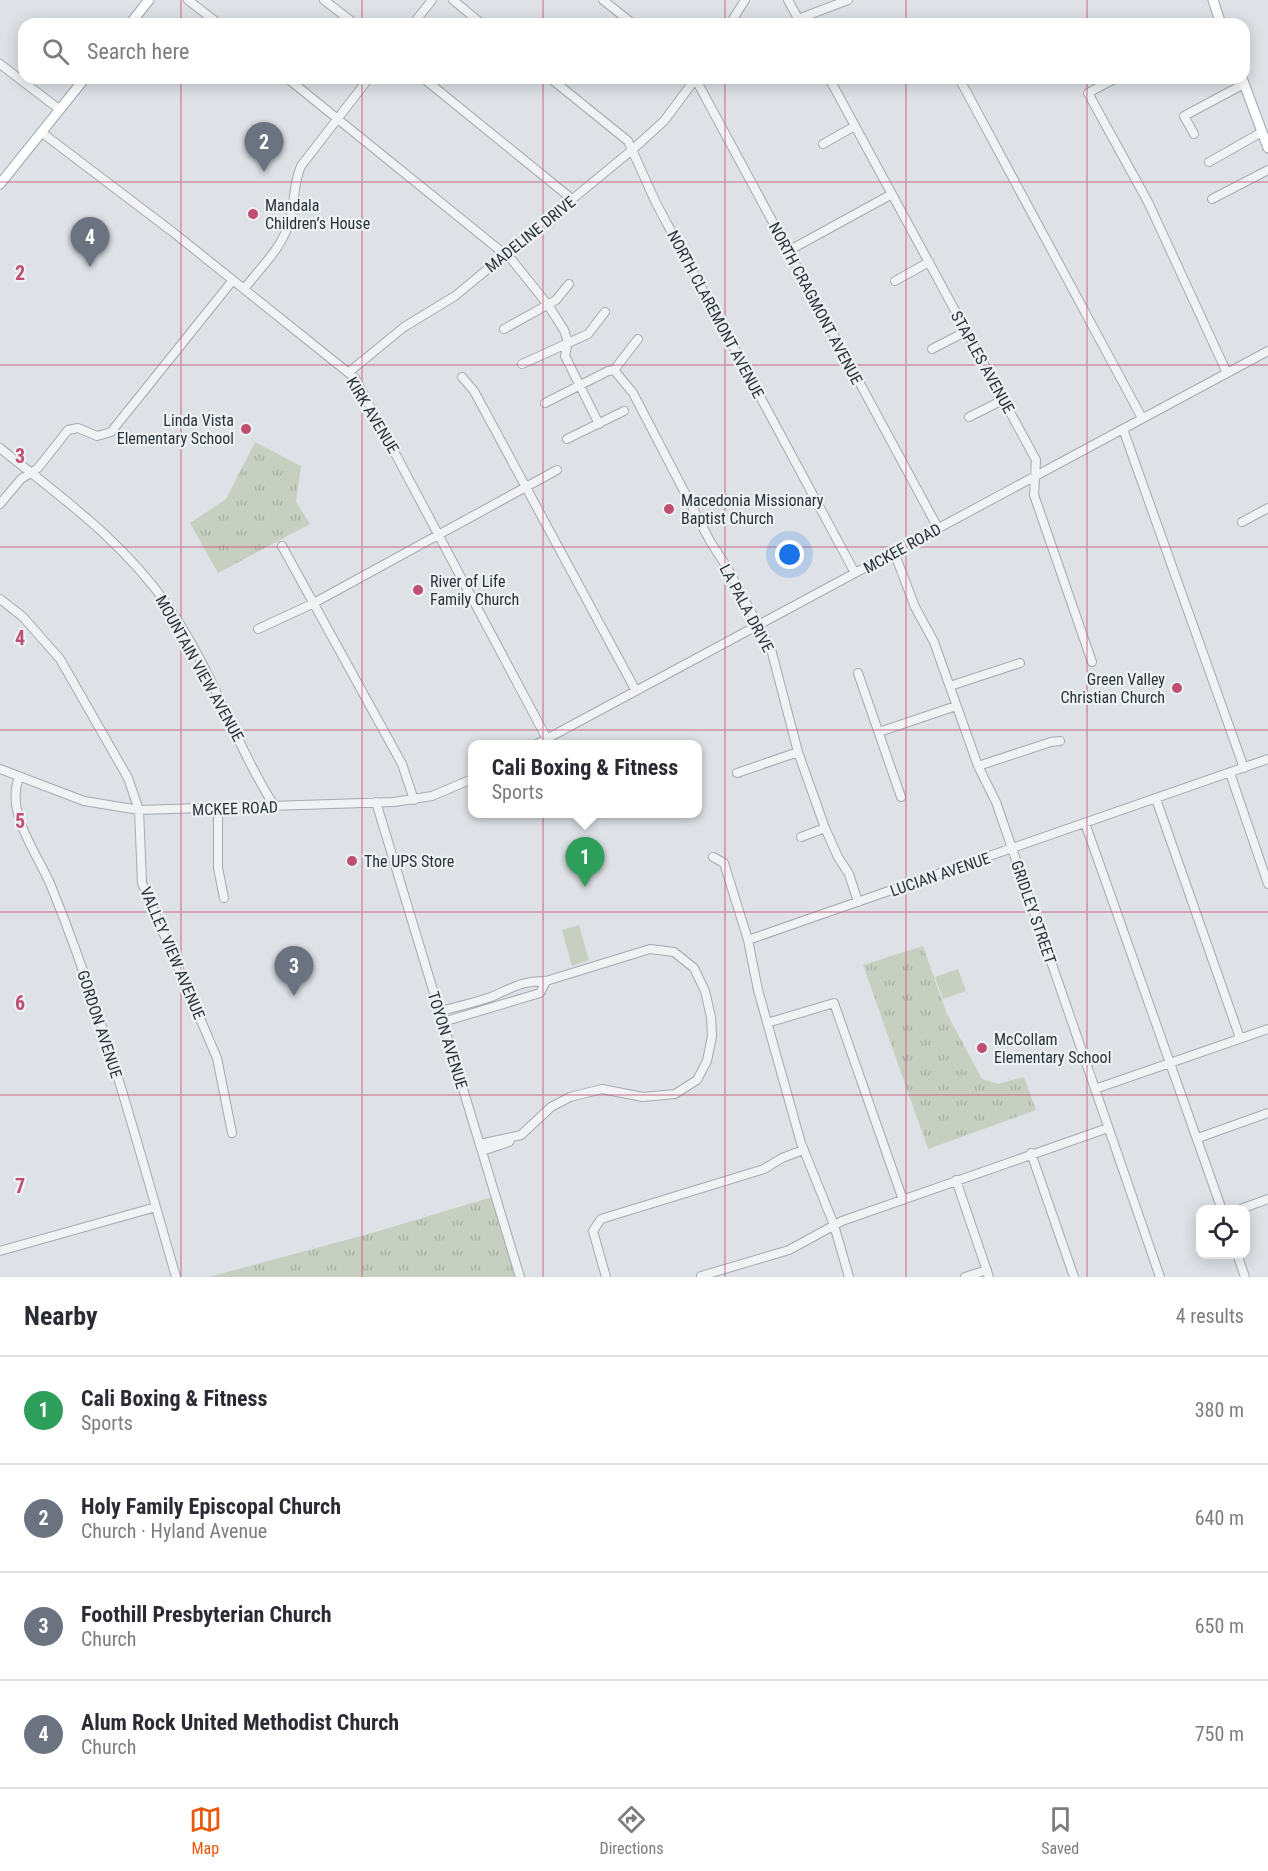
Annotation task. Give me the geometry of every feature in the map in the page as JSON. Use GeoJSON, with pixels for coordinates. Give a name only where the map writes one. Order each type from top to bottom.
{"type":"FeatureCollection","features":[{"type":"Feature","properties":{"kind":"main road"},"geometry":{"type":"LineString","coordinates":[[135,18],[149,0]]}},
{"type":"Feature","properties":{"kind":"main road"},"geometry":{"type":"LineString","coordinates":[[1213,0],[1219,18]]}},
{"type":"Feature","properties":{"kind":"main road"},"geometry":{"type":"LineString","coordinates":[[0,184],[80,84]]}},
{"type":"Feature","properties":{"kind":"main road"},"geometry":{"type":"LineString","coordinates":[[1244,84],[1268,148]]}},
{"type":"Feature","properties":{"kind":"street"},"geometry":{"type":"LineString","coordinates":[[189,0],[212,18]]}},
{"type":"Feature","properties":{"kind":"street"},"geometry":{"type":"LineString","coordinates":[[324,0],[347,18]]}},
{"type":"Feature","properties":{"kind":"street"},"geometry":{"type":"LineString","coordinates":[[418,18],[432,0]]}},
{"type":"Feature","properties":{"kind":"street"},"geometry":{"type":"LineString","coordinates":[[453,0],[475,18]]}},
{"type":"Feature","properties":{"kind":"street"},"geometry":{"type":"LineString","coordinates":[[603,0],[626,18]]}},
{"type":"Feature","properties":{"kind":"street"},"geometry":{"type":"LineString","coordinates":[[734,18],[745,0]]}},
{"type":"Feature","properties":{"kind":"street"},"geometry":{"type":"LineString","coordinates":[[788,0],[798,18]]}},
{"type":"Feature","properties":{"kind":"street"},"geometry":{"type":"LineString","coordinates":[[809,18],[848,0]]}},
{"type":"Feature","properties":{"kind":"street"},"geometry":{"type":"LineString","coordinates":[[0,64],[18,78]]}},
{"type":"Feature","properties":{"kind":"street"},"geometry":{"type":"LineString","coordinates":[[26,84],[59,109]]}},
{"type":"Feature","properties":{"kind":"street"},"geometry":{"type":"LineString","coordinates":[[295,84],[504,253],[548,305],[564,330],[568,342],[565,356],[599,424]]}},
{"type":"Feature","properties":{"kind":"street"},"geometry":{"type":"LineString","coordinates":[[244,289],[283,240],[291,219],[295,181],[301,166],[364,84]]}},
{"type":"Feature","properties":{"kind":"street"},"geometry":{"type":"LineString","coordinates":[[430,84],[572,199]]}},
{"type":"Feature","properties":{"kind":"street","name":"NORTH CLAREMONT AVENUE"},"geometry":{"type":"LineString","coordinates":[[557,84],[628,141],[656,203],[855,573]]}},
{"type":"Feature","properties":{"kind":"street","name":"MADELINE DRIVE"},"geometry":{"type":"LineString","coordinates":[[349,372],[404,327],[455,296],[504,253],[632,150],[664,122],[692,84]]}},
{"type":"Feature","properties":{"kind":"street","name":"NORTH CRAGMONT AVENUE"},"geometry":{"type":"LineString","coordinates":[[699,84],[938,528]]}},
{"type":"Feature","properties":{"kind":"street","name":"STAPLES AVENUE"},"geometry":{"type":"LineString","coordinates":[[833,84],[1036,460],[1034,495],[1092,662]]}},
{"type":"Feature","properties":{"kind":"street"},"geometry":{"type":"LineString","coordinates":[[962,84],[1142,418]]}},
{"type":"Feature","properties":{"kind":"street"},"geometry":{"type":"LineString","coordinates":[[1105,84],[1088,93],[1148,201],[1227,373]]}},
{"type":"Feature","properties":{"kind":"street"},"geometry":{"type":"LineString","coordinates":[[1194,134],[1184,116],[1238,84]]}},
{"type":"Feature","properties":{"kind":"street"},"geometry":{"type":"LineString","coordinates":[[823,144],[855,126]]}},
{"type":"Feature","properties":{"kind":"street","name":"KIRK AVENUE"},"geometry":{"type":"LineString","coordinates":[[41,132],[349,372],[362,389],[547,739]]}},
{"type":"Feature","properties":{"kind":"street"},"geometry":{"type":"LineString","coordinates":[[1209,162],[1262,132]]}},
{"type":"Feature","properties":{"kind":"street"},"geometry":{"type":"LineString","coordinates":[[1212,199],[1268,170]]}},
{"type":"Feature","properties":{"kind":"street"},"geometry":{"type":"LineString","coordinates":[[788,251],[892,194]]}},
{"type":"Feature","properties":{"kind":"street"},"geometry":{"type":"LineString","coordinates":[[895,281],[929,262]]}},
{"type":"Feature","properties":{"kind":"street"},"geometry":{"type":"LineString","coordinates":[[0,504],[21,479],[38,468],[68,430],[78,428],[97,436],[111,432],[232,280]]}},
{"type":"Feature","properties":{"kind":"street"},"geometry":{"type":"LineString","coordinates":[[504,329],[556,300],[569,284]]}},
{"type":"Feature","properties":{"kind":"street"},"geometry":{"type":"LineString","coordinates":[[522,364],[588,334],[604,312]]}},
{"type":"Feature","properties":{"kind":"street"},"geometry":{"type":"LineString","coordinates":[[932,349],[965,332]]}},
{"type":"Feature","properties":{"kind":"street"},"geometry":{"type":"LineString","coordinates":[[545,403],[614,370],[638,339]]}},
{"type":"Feature","properties":{"kind":"street","name":"MCKEE ROAD"},"geometry":{"type":"LineString","coordinates":[[547,739],[1268,351]]}},
{"type":"Feature","properties":{"kind":"street","name":"LA PALA DRIVE"},"geometry":{"type":"LineString","coordinates":[[614,370],[633,393],[705,532],[771,648],[786,714],[798,752],[825,828],[838,857],[849,874],[858,902]]}},
{"type":"Feature","properties":{"kind":"street"},"geometry":{"type":"LineString","coordinates":[[462,377],[474,391],[636,691]]}},
{"type":"Feature","properties":{"kind":"street"},"geometry":{"type":"LineString","coordinates":[[969,417],[1003,400]]}},
{"type":"Feature","properties":{"kind":"street"},"geometry":{"type":"LineString","coordinates":[[567,439],[624,411]]}},
{"type":"Feature","properties":{"kind":"street"},"geometry":{"type":"LineString","coordinates":[[1123,429],[1244,768]]}},
{"type":"Feature","properties":{"kind":"street","name":"MOUNTAIN VIEW AVENUE"},"geometry":{"type":"LineString","coordinates":[[0,448],[120,546],[150,580],[170,608],[217,693],[275,807]]}},
{"type":"Feature","properties":{"kind":"street"},"geometry":{"type":"LineString","coordinates":[[258,629],[312,604],[438,532],[557,470]]}},
{"type":"Feature","properties":{"kind":"street"},"geometry":{"type":"LineString","coordinates":[[1242,522],[1268,508]]}},
{"type":"Feature","properties":{"kind":"street"},"geometry":{"type":"LineString","coordinates":[[282,546],[402,764],[414,800]]}},
{"type":"Feature","properties":{"kind":"street","name":"GRIDLEY STREET"},"geometry":{"type":"LineString","coordinates":[[894,552],[915,607],[934,642],[978,766],[996,802],[1160,1277]]}},
{"type":"Feature","properties":{"kind":"street","name":"VALLEY VIEW AVENUE"},"geometry":{"type":"LineString","coordinates":[[0,598],[23,617],[60,659],[128,778],[139,810],[142,883],[217,1058],[232,1132]]}},
{"type":"Feature","properties":{"kind":"street"},"geometry":{"type":"LineString","coordinates":[[950,686],[1020,663]]}},
{"type":"Feature","properties":{"kind":"street"},"geometry":{"type":"LineString","coordinates":[[858,673],[901,797]]}},
{"type":"Feature","properties":{"kind":"street"},"geometry":{"type":"LineString","coordinates":[[879,732],[956,706]]}},
{"type":"Feature","properties":{"kind":"street"},"geometry":{"type":"LineString","coordinates":[[978,766],[1050,742],[1060,741]]}},
{"type":"Feature","properties":{"kind":"street"},"geometry":{"type":"LineString","coordinates":[[737,773],[798,752]]}},
{"type":"Feature","properties":{"kind":"street","name":"LUCIAN AVENUE"},"geometry":{"type":"LineString","coordinates":[[748,940],[1268,759]]}},
{"type":"Feature","properties":{"kind":"street","name":"MCKEE ROAD"},"geometry":{"type":"LineString","coordinates":[[1,773],[84,801],[139,810],[275,807],[414,800],[447,791],[468,781]]}},
{"type":"Feature","properties":{"kind":"street"},"geometry":{"type":"LineString","coordinates":[[1230,773],[1268,884]]}},
{"type":"Feature","properties":{"kind":"street","name":"GORDON AVENUE"},"geometry":{"type":"LineString","coordinates":[[18,777],[14,788],[14,805],[51,885],[103,1027],[176,1277]]}},
{"type":"Feature","properties":{"kind":"street"},"geometry":{"type":"LineString","coordinates":[[1156,799],[1240,1038]]}},
{"type":"Feature","properties":{"kind":"street","name":"TOYON AVENUE"},"geometry":{"type":"LineString","coordinates":[[376,802],[520,1277]]}},
{"type":"Feature","properties":{"kind":"street"},"geometry":{"type":"LineString","coordinates":[[218,808],[218,868],[224,898]]}},
{"type":"Feature","properties":{"kind":"street"},"geometry":{"type":"LineString","coordinates":[[1085,823],[1221,1205]]}},
{"type":"Feature","properties":{"kind":"street"},"geometry":{"type":"LineString","coordinates":[[801,837],[825,828]]}},
{"type":"Feature","properties":{"kind":"street"},"geometry":{"type":"LineString","coordinates":[[713,857],[724,863],[748,940],[767,1023],[803,1150],[834,1225],[849,1277]]}},
{"type":"Feature","properties":{"kind":"street"},"geometry":{"type":"LineString","coordinates":[[440,1011],[493,996],[504,989],[530,981],[546,981],[650,949],[674,952],[694,968],[705,991],[711,1017],[712,1036],[707,1060],[697,1080],[675,1094],[643,1097],[602,1089],[570,1097],[551,1107],[521,1135],[481,1148]]}},
{"type":"Feature","properties":{"kind":"street"},"geometry":{"type":"LineString","coordinates":[[443,1022],[540,993],[546,981]]}},
{"type":"Feature","properties":{"kind":"street"},"geometry":{"type":"LineString","coordinates":[[767,1023],[834,1003],[903,1200]]}},
{"type":"Feature","properties":{"kind":"street"},"geometry":{"type":"LineString","coordinates":[[1095,1089],[1268,1029]]}},
{"type":"Feature","properties":{"kind":"street"},"geometry":{"type":"LineString","coordinates":[[1198,1138],[1268,1113]]}},
{"type":"Feature","properties":{"kind":"street"},"geometry":{"type":"LineString","coordinates":[[701,1276],[789,1250],[834,1225],[1031,1153],[1108,1128]]}},
{"type":"Feature","properties":{"kind":"street"},"geometry":{"type":"LineString","coordinates":[[606,1277],[593,1231],[601,1219],[764,1169],[782,1158],[803,1150]]}},
{"type":"Feature","properties":{"kind":"street"},"geometry":{"type":"LineString","coordinates":[[1031,1153],[1074,1277]]}},
{"type":"Feature","properties":{"kind":"street"},"geometry":{"type":"LineString","coordinates":[[956,1180],[988,1274],[965,1277]]}},
{"type":"Feature","properties":{"kind":"street"},"geometry":{"type":"LineString","coordinates":[[1250,1205],[1268,1199]]}},
{"type":"Feature","properties":{"kind":"street"},"geometry":{"type":"LineString","coordinates":[[0,1251],[156,1208]]}},
{"type":"Feature","properties":{"kind":"street"},"geometry":{"type":"LineString","coordinates":[[1239,1259],[1245,1277]]}},
{"type":"Feature","properties":{"kind":"green space"},"geometry":{"type":"Polygon","coordinates":[[[255,442],[301,466],[296,502],[310,524],[218,573],[190,523],[226,499],[255,442]]]}},
{"type":"Feature","properties":{"kind":"green space"},"geometry":{"type":"Polygon","coordinates":[[[579,925],[589,960],[572,966],[562,930],[579,925]]]}},
{"type":"Feature","properties":{"kind":"green space"},"geometry":{"type":"Polygon","coordinates":[[[923,946],[947,1014],[982,1079],[998,1084],[1024,1077],[1036,1110],[928,1149],[863,965],[923,946]]]}},
{"type":"Feature","properties":{"kind":"green space"},"geometry":{"type":"Polygon","coordinates":[[[958,969],[966,991],[943,999],[935,977],[958,969]]]}},
{"type":"Feature","properties":{"kind":"green space"},"geometry":{"type":"Polygon","coordinates":[[[492,1197],[515,1277],[209,1277],[372,1233],[492,1197]]]}},
{"type":"Feature","properties":{"kind":"place","name":"Holy Family Episcopal Church"},"geometry":{"type":"Point","coordinates":[264,172]}},
{"type":"Feature","properties":{"kind":"place","name":"Mandala Children’s House"},"geometry":{"type":"Point","coordinates":[253,214]}},
{"type":"Feature","properties":{"kind":"place","name":"Alum Rock United Methodist Church"},"geometry":{"type":"Point","coordinates":[90,267]}},
{"type":"Feature","properties":{"kind":"place","name":"Linda Vista Elementary School"},"geometry":{"type":"Point","coordinates":[246,429]}},
{"type":"Feature","properties":{"kind":"place","name":"Macedonia Missionary Baptist Church"},"geometry":{"type":"Point","coordinates":[669,509]}},
{"type":"Feature","properties":{"kind":"place","name":"River of Life Family Church"},"geometry":{"type":"Point","coordinates":[418,590]}},
{"type":"Feature","properties":{"kind":"place","name":"Green Valley Christian Church"},"geometry":{"type":"Point","coordinates":[1177,688]}},
{"type":"Feature","properties":{"kind":"place","name":"The UPS Store"},"geometry":{"type":"Point","coordinates":[352,861]}},
{"type":"Feature","properties":{"kind":"place","name":"Cali Boxing & Fitness"},"geometry":{"type":"Point","coordinates":[585,887]}},
{"type":"Feature","properties":{"kind":"place","name":"Foothill Presbyterian Church"},"geometry":{"type":"Point","coordinates":[294,996]}},
{"type":"Feature","properties":{"kind":"place","name":"McCollam Elementary School"},"geometry":{"type":"Point","coordinates":[982,1048]}}]}
